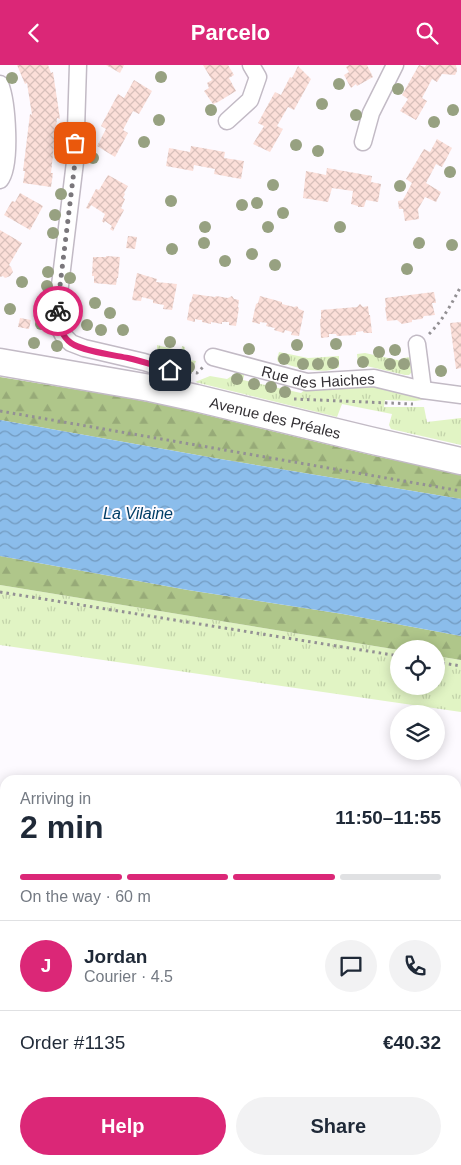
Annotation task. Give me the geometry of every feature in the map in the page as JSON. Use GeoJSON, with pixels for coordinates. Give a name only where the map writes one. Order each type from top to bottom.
{"type":"FeatureCollection","features":[{"type":"Feature","properties":{"kind":"main road","name":"Avenue des Préales"},"geometry":{"type":"LineString","coordinates":[[0,362],[150,388],[461,461]]}},
{"type":"Feature","properties":{"kind":"street"},"geometry":{"type":"LineString","coordinates":[[78,65],[75,162],[58,302],[59,327],[63,335],[71,343],[170,370]]}},
{"type":"Feature","properties":{"kind":"street"},"geometry":{"type":"LineString","coordinates":[[227,121],[250,100],[258,77],[252,65]]}},
{"type":"Feature","properties":{"kind":"street"},"geometry":{"type":"LineString","coordinates":[[363,142],[371,113],[395,65]]}},
{"type":"Feature","properties":{"kind":"street"},"geometry":{"type":"LineString","coordinates":[[0,84],[4,93],[8,148],[3,177],[0,180]]}},
{"type":"Feature","properties":{"kind":"street"},"geometry":{"type":"LineString","coordinates":[[417,344],[423,390]]}},
{"type":"Feature","properties":{"kind":"street","name":"Rue des Haiches"},"geometry":{"type":"LineString","coordinates":[[213,357],[307,382],[374,378],[423,390],[461,395]]}},
{"type":"Feature","properties":{"kind":"path"},"geometry":{"type":"LineString","coordinates":[[417,344],[436,327],[461,287]]}},
{"type":"Feature","properties":{"kind":"path"},"geometry":{"type":"LineString","coordinates":[[170,370],[197,373],[213,357]]}},
{"type":"Feature","properties":{"kind":"path"},"geometry":{"type":"LineString","coordinates":[[0,411],[461,491]]}},
{"type":"Feature","properties":{"kind":"path"},"geometry":{"type":"LineString","coordinates":[[0,591],[390,655]]}},
{"type":"Feature","properties":{"kind":"path"},"geometry":{"type":"LineString","coordinates":[[445,663],[461,666]]}},
{"type":"Feature","properties":{"kind":"green space"},"geometry":{"type":"Polygon","coordinates":[[[157,345],[181,351],[182,346],[185,347],[183,359],[196,361],[192,371],[176,368],[157,358],[157,345]]]}},
{"type":"Feature","properties":{"kind":"green space"},"geometry":{"type":"Polygon","coordinates":[[[279,352],[308,358],[339,356],[339,367],[332,370],[317,371],[292,366],[278,362],[279,352]]]}},
{"type":"Feature","properties":{"kind":"green space"},"geometry":{"type":"Polygon","coordinates":[[[365,353],[402,361],[403,358],[411,357],[412,372],[409,375],[405,375],[358,364],[357,354],[365,353]]]}},
{"type":"Feature","properties":{"kind":"green space"},"geometry":{"type":"Polygon","coordinates":[[[238,372],[245,372],[243,380],[301,393],[307,388],[369,386],[421,398],[422,400],[415,401],[385,400],[384,407],[424,407],[427,422],[461,418],[461,445],[391,429],[389,425],[392,414],[342,404],[337,417],[195,382],[210,376],[227,379],[238,372]]]}},
{"type":"Feature","properties":{"kind":"green space"},"geometry":{"type":"Polygon","coordinates":[[[0,377],[169,406],[375,456],[461,474],[461,499],[0,420],[0,377]]]}},
{"type":"Feature","properties":{"kind":"green space"},"geometry":{"type":"Polygon","coordinates":[[[0,556],[188,590],[343,614],[461,636],[461,660],[445,657],[445,640],[390,640],[390,649],[0,585],[0,556]]]}},
{"type":"Feature","properties":{"kind":"green space"},"geometry":{"type":"Polygon","coordinates":[[[0,585],[390,649],[390,695],[445,695],[445,657],[461,660],[461,712],[445,710],[445,705],[413,705],[0,645],[0,585]]]}},
{"type":"Feature","properties":{"kind":"water","name":"La Vilaine"},"geometry":{"type":"Polygon","coordinates":[[[0,420],[461,499],[461,636],[343,614],[188,590],[0,556],[0,420]]]}},
{"type":"Feature","properties":{"kind":"building"},"geometry":{"type":"Polygon","coordinates":[[[17,65],[48,65],[51,73],[53,72],[60,119],[57,118],[51,187],[23,183],[30,114],[32,115],[27,83],[25,84],[17,65]]]}},
{"type":"Feature","properties":{"kind":"building"},"geometry":{"type":"Polygon","coordinates":[[[106,65],[124,65],[120,73],[106,65]]]}},
{"type":"Feature","properties":{"kind":"building"},"geometry":{"type":"Polygon","coordinates":[[[203,65],[228,65],[234,75],[229,78],[236,91],[213,104],[204,91],[209,88],[207,83],[212,80],[203,65]]]}},
{"type":"Feature","properties":{"kind":"building"},"geometry":{"type":"Polygon","coordinates":[[[349,65],[367,65],[373,77],[351,88],[344,75],[349,72],[346,67],[349,65]]]}},
{"type":"Feature","properties":{"kind":"building"},"geometry":{"type":"Polygon","coordinates":[[[419,65],[425,67],[426,65],[456,65],[457,71],[455,75],[442,74],[437,82],[432,79],[422,98],[427,101],[416,120],[400,111],[408,99],[402,95],[419,65]]]}},
{"type":"Feature","properties":{"kind":"building"},"geometry":{"type":"Polygon","coordinates":[[[298,66],[311,79],[294,110],[288,107],[277,126],[283,129],[270,152],[253,144],[264,126],[258,123],[275,92],[281,95],[298,66]]]}},
{"type":"Feature","properties":{"kind":"building"},"geometry":{"type":"Polygon","coordinates":[[[134,80],[152,91],[139,114],[133,111],[123,130],[128,133],[115,157],[97,146],[106,129],[101,126],[118,94],[124,98],[134,80]]]}},
{"type":"Feature","properties":{"kind":"building"},"geometry":{"type":"Polygon","coordinates":[[[437,139],[452,148],[442,167],[436,164],[426,183],[441,192],[436,202],[425,197],[418,209],[419,219],[405,221],[403,209],[399,209],[398,201],[403,200],[412,183],[406,179],[424,149],[430,152],[437,139]]]}},
{"type":"Feature","properties":{"kind":"building"},"geometry":{"type":"Polygon","coordinates":[[[191,146],[225,152],[224,158],[244,161],[241,179],[214,174],[215,169],[194,165],[193,171],[166,166],[169,148],[190,152],[191,146]]]}},
{"type":"Feature","properties":{"kind":"building"},"geometry":{"type":"Polygon","coordinates":[[[327,168],[372,176],[371,182],[381,184],[378,202],[366,200],[364,207],[358,207],[351,204],[353,191],[332,188],[328,202],[303,198],[306,171],[326,175],[327,168]]]}},
{"type":"Feature","properties":{"kind":"building"},"geometry":{"type":"Polygon","coordinates":[[[108,175],[128,186],[124,193],[123,198],[125,199],[121,208],[124,210],[113,231],[110,229],[112,226],[102,221],[105,214],[91,205],[89,209],[86,208],[96,189],[99,190],[108,175]]]}},
{"type":"Feature","properties":{"kind":"building"},"geometry":{"type":"Polygon","coordinates":[[[20,193],[43,206],[30,230],[4,215],[12,201],[15,202],[20,193]]]}},
{"type":"Feature","properties":{"kind":"building"},"geometry":{"type":"Polygon","coordinates":[[[0,230],[22,243],[9,265],[13,272],[5,278],[3,276],[0,277],[0,230]]]}},
{"type":"Feature","properties":{"kind":"building"},"geometry":{"type":"Polygon","coordinates":[[[128,236],[137,237],[135,249],[126,248],[128,236]]]}},
{"type":"Feature","properties":{"kind":"building"},"geometry":{"type":"Polygon","coordinates":[[[93,257],[120,257],[116,285],[94,283],[94,276],[92,276],[93,257]]]}},
{"type":"Feature","properties":{"kind":"building"},"geometry":{"type":"Polygon","coordinates":[[[137,273],[157,279],[156,282],[177,284],[172,310],[163,309],[164,305],[153,303],[153,300],[142,297],[141,301],[132,300],[137,273]]]}},
{"type":"Feature","properties":{"kind":"building"},"geometry":{"type":"Polygon","coordinates":[[[434,292],[436,303],[432,303],[435,315],[424,316],[422,319],[402,324],[397,320],[387,321],[385,298],[434,292]]]}},
{"type":"Feature","properties":{"kind":"building"},"geometry":{"type":"Polygon","coordinates":[[[193,294],[228,298],[232,296],[234,299],[239,300],[236,326],[229,325],[229,322],[222,322],[222,324],[211,322],[211,324],[202,322],[202,320],[195,319],[195,322],[187,320],[193,294]]]}},
{"type":"Feature","properties":{"kind":"building"},"geometry":{"type":"Polygon","coordinates":[[[260,296],[282,302],[282,304],[297,306],[304,311],[299,336],[291,335],[292,332],[285,330],[284,333],[274,330],[275,328],[266,326],[267,323],[252,322],[260,296]]]}},
{"type":"Feature","properties":{"kind":"building"},"geometry":{"type":"Polygon","coordinates":[[[360,304],[363,307],[368,306],[372,333],[364,333],[363,331],[356,332],[356,335],[337,336],[336,334],[329,334],[329,337],[321,338],[321,310],[357,307],[360,304]]]}},
{"type":"Feature","properties":{"kind":"building"},"geometry":{"type":"Polygon","coordinates":[[[20,318],[31,320],[29,329],[18,327],[20,318]]]}},
{"type":"Feature","properties":{"kind":"building"},"geometry":{"type":"Polygon","coordinates":[[[461,322],[461,368],[456,369],[450,323],[461,322]]]}},
{"type":"Feature","properties":{"kind":"way so far"},"geometry":{"type":"LineString","coordinates":[[58,311],[75,162],[75,143]]}},
{"type":"Feature","properties":{"kind":"route"},"geometry":{"type":"LineString","coordinates":[[58,311],[59,327],[63,335],[71,343],[170,370]]}}]}
